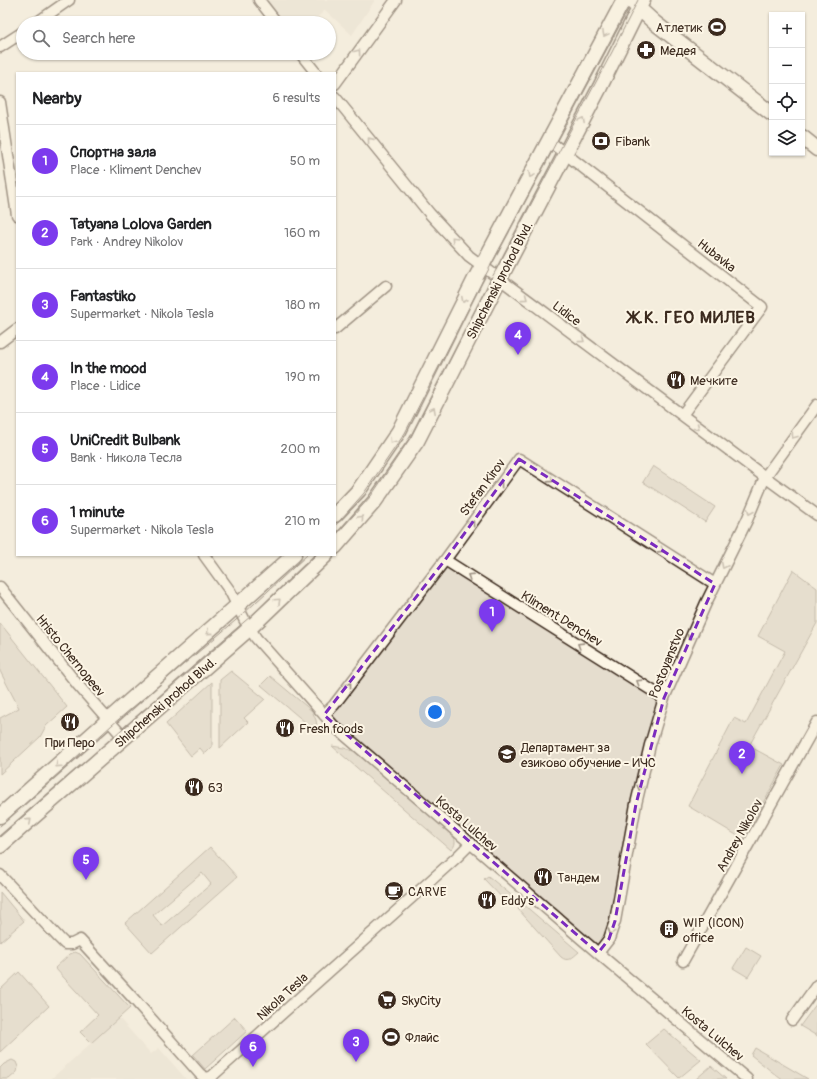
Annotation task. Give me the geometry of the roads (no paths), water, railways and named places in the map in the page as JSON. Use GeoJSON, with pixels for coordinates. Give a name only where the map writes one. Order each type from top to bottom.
{"type":"FeatureCollection","features":[{"type":"Feature","properties":{"kind":"main road","name":"Shipchenski prohod Blvd."},"geometry":{"type":"LineString","coordinates":[[336,514],[359,490],[399,431],[482,266],[624,0]]}},
{"type":"Feature","properties":{"kind":"main road","name":"Shipchenski prohod Blvd."},"geometry":{"type":"LineString","coordinates":[[336,545],[375,502],[417,441],[600,87],[637,3]]}},
{"type":"Feature","properties":{"kind":"main road"},"geometry":{"type":"LineString","coordinates":[[637,3],[656,23],[769,112]]}},
{"type":"Feature","properties":{"kind":"main road"},"geometry":{"type":"LineString","coordinates":[[805,139],[817,149]]}},
{"type":"Feature","properties":{"kind":"main road","name":"Shipchenski prohod Blvd."},"geometry":{"type":"LineString","coordinates":[[0,816],[238,606],[291,556]]}},
{"type":"Feature","properties":{"kind":"main road","name":"Shipchenski prohod Blvd."},"geometry":{"type":"LineString","coordinates":[[0,846],[250,628],[325,556]]}},
{"type":"Feature","properties":{"kind":"street"},"geometry":{"type":"LineString","coordinates":[[46,16],[69,0]]}},
{"type":"Feature","properties":{"kind":"street"},"geometry":{"type":"LineString","coordinates":[[259,0],[272,16]]}},
{"type":"Feature","properties":{"kind":"street"},"geometry":{"type":"LineString","coordinates":[[336,83],[396,0]]}},
{"type":"Feature","properties":{"kind":"street"},"geometry":{"type":"LineString","coordinates":[[0,48],[16,37]]}},
{"type":"Feature","properties":{"kind":"street"},"geometry":{"type":"LineString","coordinates":[[306,60],[315,72]]}},
{"type":"Feature","properties":{"kind":"street","name":"Lidice"},"geometry":{"type":"LineString","coordinates":[[336,98],[430,214],[469,256],[817,515]]}},
{"type":"Feature","properties":{"kind":"street"},"geometry":{"type":"LineString","coordinates":[[0,102],[16,208]]}},
{"type":"Feature","properties":{"kind":"street","name":"Hubavka"},"geometry":{"type":"LineString","coordinates":[[549,141],[762,307],[682,415]]}},
{"type":"Feature","properties":{"kind":"street"},"geometry":{"type":"LineString","coordinates":[[336,328],[386,286]]}},
{"type":"Feature","properties":{"kind":"street"},"geometry":{"type":"LineString","coordinates":[[0,342],[16,330]]}},
{"type":"Feature","properties":{"kind":"street","name":"Postoyanstvo"},"geometry":{"type":"LineString","coordinates":[[598,953],[609,939],[615,921],[636,804],[650,745],[664,698],[714,584],[747,520],[765,477],[817,404]]}},
{"type":"Feature","properties":{"kind":"street","name":"Stefan Kirov"},"geometry":{"type":"LineString","coordinates":[[324,715],[334,705],[445,560],[519,459],[714,584]]}},
{"type":"Feature","properties":{"kind":"street","name":"Kosta Lulchev"},"geometry":{"type":"LineString","coordinates":[[205,556],[230,591],[250,628],[262,646],[340,731],[747,1079]]}},
{"type":"Feature","properties":{"kind":"street","name":"Kliment Denchev"},"geometry":{"type":"LineString","coordinates":[[445,560],[664,698]]}},
{"type":"Feature","properties":{"kind":"street","name":"Hristo Chernopeev"},"geometry":{"type":"LineString","coordinates":[[0,587],[77,684],[124,738]]}},
{"type":"Feature","properties":{"kind":"street","name":"Andrey Nikolov"},"geometry":{"type":"LineString","coordinates":[[683,961],[817,722]]}},
{"type":"Feature","properties":{"kind":"street","name":"Nikola Tesla"},"geometry":{"type":"LineString","coordinates":[[0,875],[65,944],[72,944],[80,940],[200,1074],[204,1077],[210,1078],[471,844]]}},
{"type":"Feature","properties":{"kind":"street"},"geometry":{"type":"LineString","coordinates":[[792,1020],[817,985]]}},
{"type":"Feature","properties":{"kind":"tram line"},"geometry":{"type":"LineString","coordinates":[[336,535],[371,496],[411,437],[488,285],[612,52],[638,0]]}},
{"type":"Feature","properties":{"kind":"tram line"},"geometry":{"type":"LineString","coordinates":[[336,525],[364,493],[405,433],[482,282],[627,9]]}},
{"type":"Feature","properties":{"kind":"tram line"},"geometry":{"type":"LineString","coordinates":[[0,826],[112,725],[242,615],[306,556]]}},
{"type":"Feature","properties":{"kind":"tram line"},"geometry":{"type":"LineString","coordinates":[[0,837],[258,610],[315,556]]}},
{"type":"Feature","properties":{"kind":"place","name":"Атлетик"},"geometry":{"type":"Point","coordinates":[717,27]}},
{"type":"Feature","properties":{"kind":"place","name":"Медея"},"geometry":{"type":"Point","coordinates":[646,50]}},
{"type":"Feature","properties":{"kind":"place","name":"Fibank"},"geometry":{"type":"Point","coordinates":[601,141]}},
{"type":"Feature","properties":{"kind":"place","name":"In the mood"},"geometry":{"type":"Point","coordinates":[518,355]}},
{"type":"Feature","properties":{"kind":"place","name":"Мечките"},"geometry":{"type":"Point","coordinates":[676,380]}},
{"type":"Feature","properties":{"kind":"place","name":"Спортна зала"},"geometry":{"type":"Point","coordinates":[492,632]}},
{"type":"Feature","properties":{"kind":"place","name":"При Перо"},"geometry":{"type":"Point","coordinates":[70,722]}},
{"type":"Feature","properties":{"kind":"place","name":"Fresh foods"},"geometry":{"type":"Point","coordinates":[285,728]}},
{"type":"Feature","properties":{"kind":"place","name":"Департамент за езиково обучение - ИЧС"},"geometry":{"type":"Point","coordinates":[507,754]}},
{"type":"Feature","properties":{"kind":"place","name":"Tatyana Lolova Garden"},"geometry":{"type":"Point","coordinates":[742,774]}},
{"type":"Feature","properties":{"kind":"place","name":"63"},"geometry":{"type":"Point","coordinates":[194,787]}},
{"type":"Feature","properties":{"kind":"place","name":"Тандем"},"geometry":{"type":"Point","coordinates":[543,877]}},
{"type":"Feature","properties":{"kind":"place","name":"UniCredit Bulbank"},"geometry":{"type":"Point","coordinates":[86,880]}},
{"type":"Feature","properties":{"kind":"place","name":"CARVE"},"geometry":{"type":"Point","coordinates":[394,891]}},
{"type":"Feature","properties":{"kind":"place","name":"Eddy's"},"geometry":{"type":"Point","coordinates":[487,900]}},
{"type":"Feature","properties":{"kind":"place","name":"WIP (ICON) office"},"geometry":{"type":"Point","coordinates":[669,929]}},
{"type":"Feature","properties":{"kind":"place","name":"SkyCity"},"geometry":{"type":"Point","coordinates":[387,1000]}},
{"type":"Feature","properties":{"kind":"place","name":"Флайс"},"geometry":{"type":"Point","coordinates":[391,1037]}},
{"type":"Feature","properties":{"kind":"place","name":"Fantastiko"},"geometry":{"type":"Point","coordinates":[356,1062]}},
{"type":"Feature","properties":{"kind":"place","name":"1 minute"},"geometry":{"type":"Point","coordinates":[253,1067]}},
{"type":"Feature","properties":{"kind":"district","name":"Ж.К. ГЕО МИЛЕВ"},"geometry":{"type":"Point","coordinates":[692,317]}}]}
